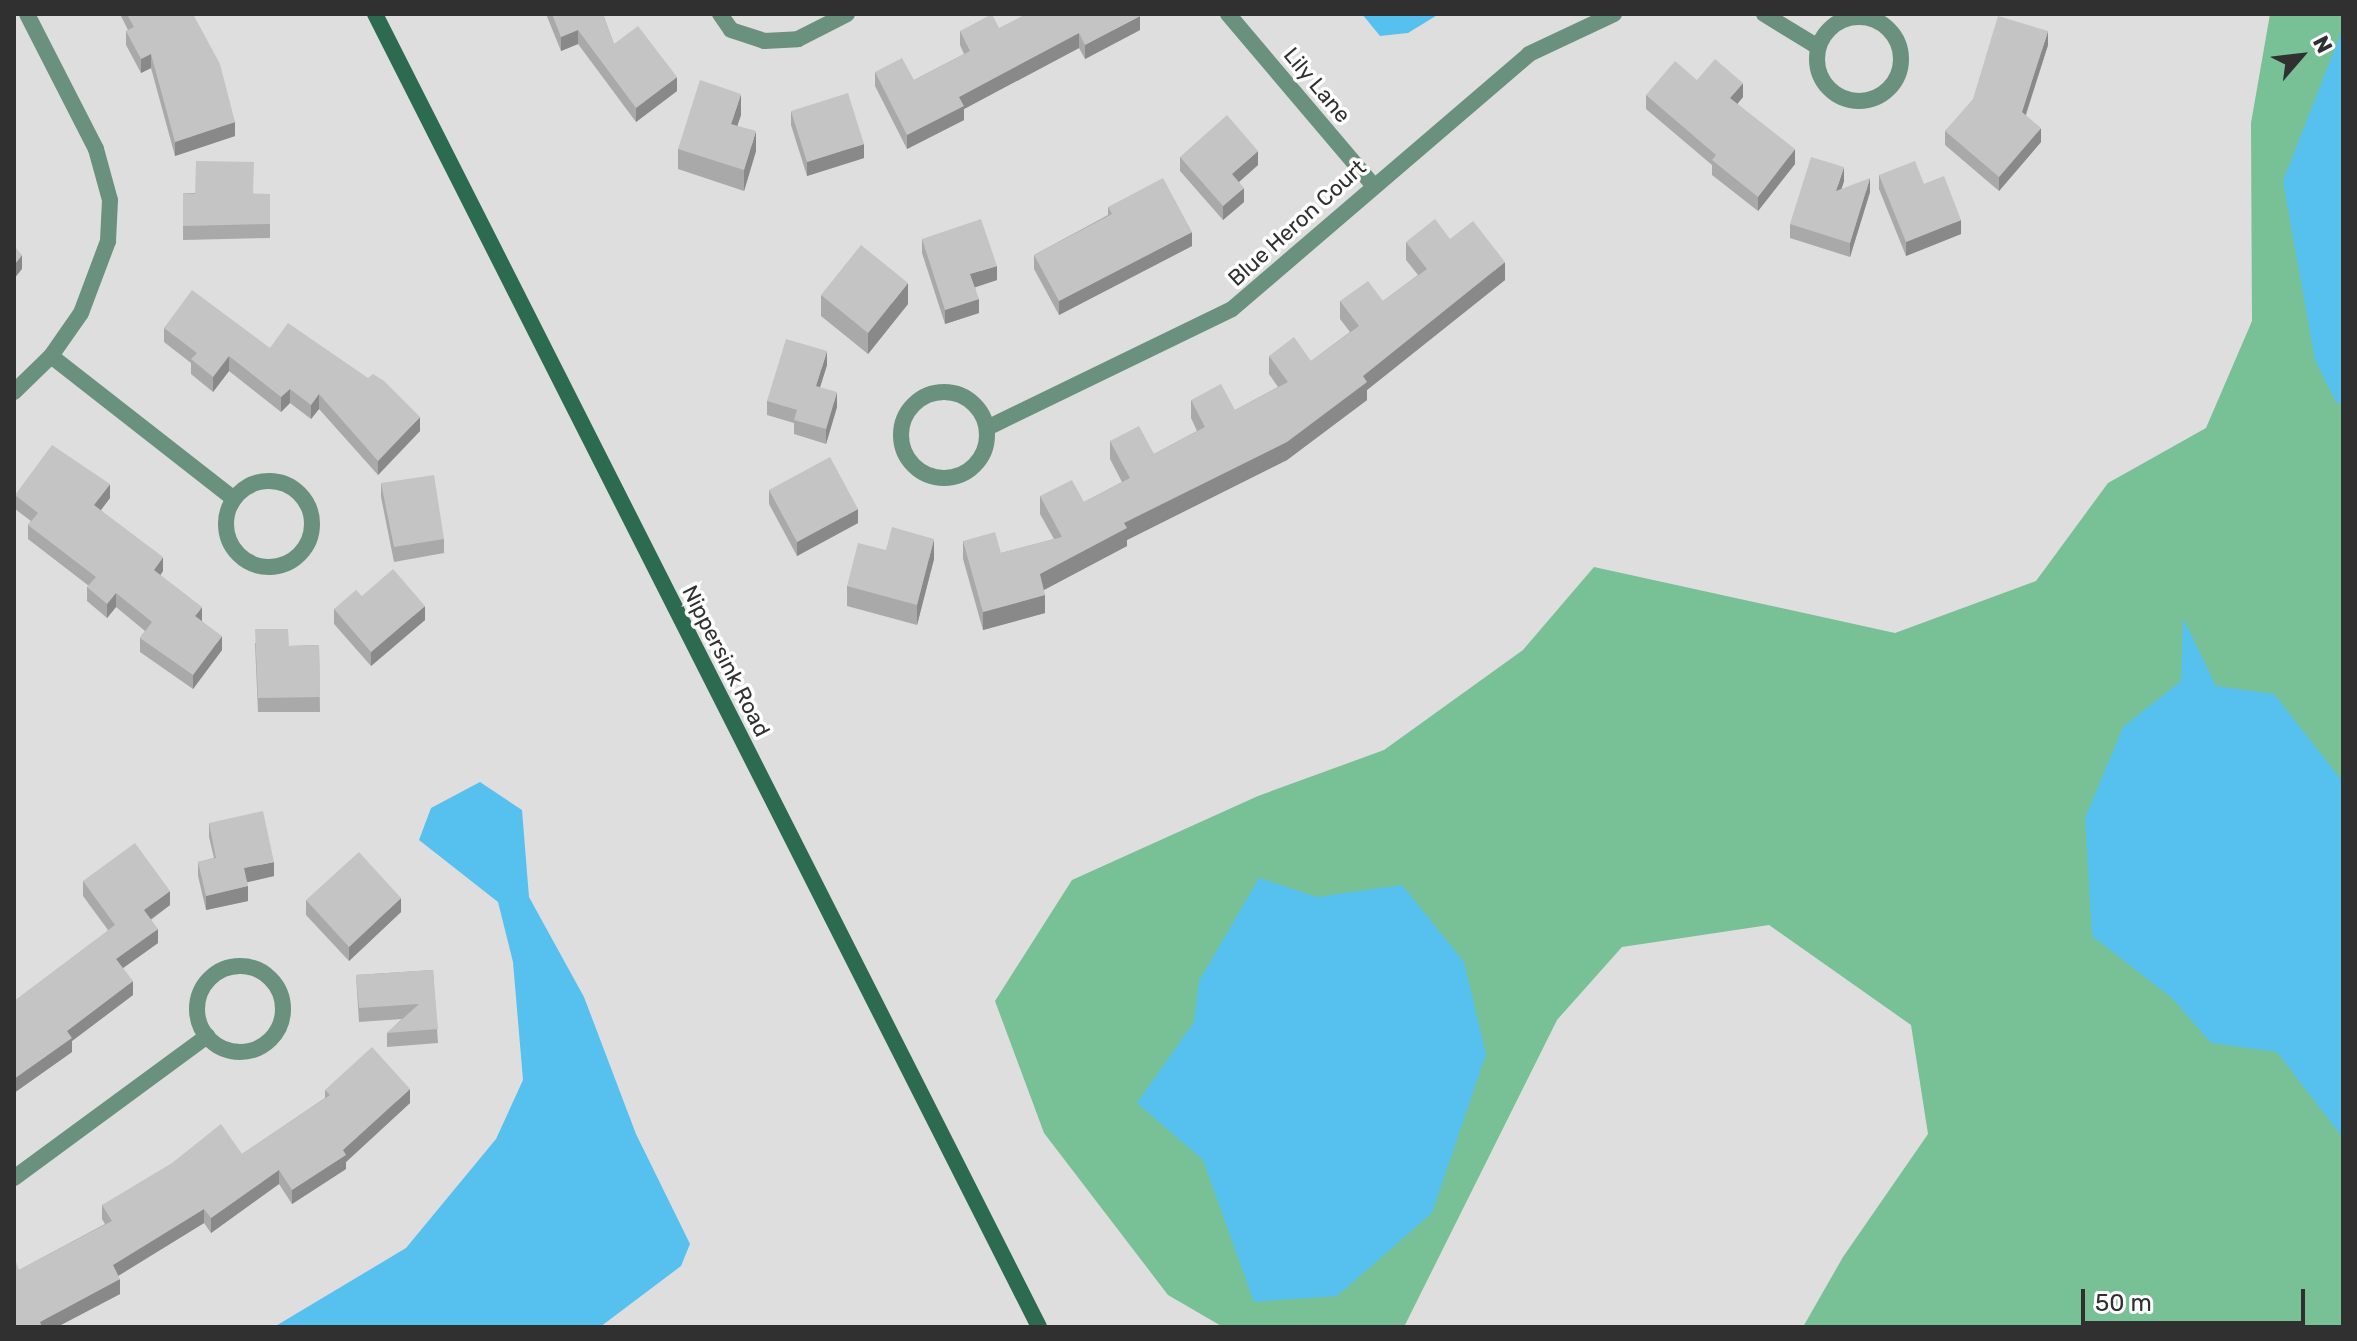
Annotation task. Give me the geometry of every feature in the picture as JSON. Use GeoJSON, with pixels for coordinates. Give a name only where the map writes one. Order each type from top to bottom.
{"type":"FeatureCollection","features":[{"type":"Feature","properties":{"kind":"street"},"geometry":{"type":"LineString","coordinates":[[14,392],[51,356],[81,313],[99,276],[108,241],[110,200],[96,149],[27,14]]}},
{"type":"Feature","properties":{"kind":"street","name":"Nippersink Road"},"geometry":{"type":"LineString","coordinates":[[375,14],[1039,1327]]}},
{"type":"Feature","properties":{"kind":"street"},"geometry":{"type":"LineString","coordinates":[[720,14],[731,30],[764,41],[798,39],[847,14]]}},
{"type":"Feature","properties":{"kind":"street","name":"Lily Lane"},"geometry":{"type":"LineString","coordinates":[[1228,14],[1373,185]]}},
{"type":"Feature","properties":{"kind":"street","name":"Blue Heron Court"},"geometry":{"type":"LineString","coordinates":[[987,428],[1232,309],[1529,54],[1614,14]]}},
{"type":"Feature","properties":{"kind":"street"},"geometry":{"type":"LineString","coordinates":[[1764,14],[1818,47]]}},
{"type":"Feature","properties":{"kind":"street"},"geometry":{"type":"LineString","coordinates":[[1847,18],[1875,20],[1896,38],[1900,51],[1896,78],[1877,96],[1850,100],[1838,95],[1820,75],[1818,47],[1824,35],[1847,18]]}},
{"type":"Feature","properties":{"kind":"street"},"geometry":{"type":"LineString","coordinates":[[51,356],[234,499]]}},
{"type":"Feature","properties":{"kind":"street"},"geometry":{"type":"LineString","coordinates":[[932,394],[961,396],[982,415],[987,428],[982,456],[973,467],[948,478],[934,477],[911,462],[901,437],[909,410],[932,394]]}},
{"type":"Feature","properties":{"kind":"street"},"geometry":{"type":"LineString","coordinates":[[273,481],[299,494],[312,519],[305,548],[284,565],[257,565],[245,559],[228,538],[226,524],[234,499],[245,488],[273,481]]}},
{"type":"Feature","properties":{"kind":"street"},"geometry":{"type":"LineString","coordinates":[[254,967],[275,984],[284,1012],[272,1038],[261,1047],[232,1051],[207,1036],[197,1011],[199,997],[214,975],[226,968],[254,967]]}},
{"type":"Feature","properties":{"kind":"street"},"geometry":{"type":"LineString","coordinates":[[14,1178],[207,1036]]}},
{"type":"Feature","properties":{"kind":"green space"},"geometry":{"type":"Polygon","coordinates":[[[2270,14],[2343,14],[2343,1327],[1803,1327],[1843,1257],[1928,1134],[1911,1025],[1769,925],[1622,947],[1557,1020],[1404,1327],[1223,1327],[1168,1295],[1044,1133],[995,1001],[1072,880],[1258,796],[1384,750],[1523,650],[1594,567],[1895,633],[2036,581],[2108,483],[2206,428],[2252,321],[2251,123],[2270,14]]]}},
{"type":"Feature","properties":{"kind":"water"},"geometry":{"type":"Polygon","coordinates":[[[1362,14],[1439,14],[1408,33],[1380,36],[1362,14]]]}},
{"type":"Feature","properties":{"kind":"water"},"geometry":{"type":"Polygon","coordinates":[[[2343,28],[2343,405],[2336,402],[2315,360],[2283,181],[2343,28]]]}},
{"type":"Feature","properties":{"kind":"water"},"geometry":{"type":"Polygon","coordinates":[[[2183,618],[2216,686],[2274,694],[2343,782],[2343,1138],[2277,1052],[2211,1043],[2172,998],[2092,936],[2085,818],[2123,727],[2181,681],[2183,618]]]}},
{"type":"Feature","properties":{"kind":"water"},"geometry":{"type":"Polygon","coordinates":[[[480,782],[522,810],[529,897],[584,997],[636,1134],[690,1244],[681,1266],[600,1327],[274,1327],[406,1248],[496,1139],[523,1080],[513,962],[498,902],[419,840],[431,808],[480,782]]]}},
{"type":"Feature","properties":{"kind":"water"},"geometry":{"type":"Polygon","coordinates":[[[1259,878],[1317,897],[1402,885],[1464,962],[1486,1054],[1432,1213],[1337,1296],[1254,1302],[1203,1160],[1137,1103],[1194,1022],[1199,981],[1259,878]]]}},
{"type":"Feature","properties":{"kind":"building"},"geometry":{"type":"Polygon","coordinates":[[[127,14],[193,14],[220,64],[235,122],[175,142],[151,54],[141,59],[126,31],[134,27],[127,14]]]}},
{"type":"Feature","properties":{"kind":"building"},"geometry":{"type":"Polygon","coordinates":[[[552,14],[603,14],[614,44],[638,26],[677,77],[636,108],[578,30],[561,37],[552,14]]]}},
{"type":"Feature","properties":{"kind":"building"},"geometry":{"type":"Polygon","coordinates":[[[992,14],[999,28],[1026,14],[1140,16],[1085,45],[1079,33],[959,97],[964,106],[907,135],[875,72],[902,58],[914,80],[970,51],[960,31],[992,14]]]}},
{"type":"Feature","properties":{"kind":"building"},"geometry":{"type":"Polygon","coordinates":[[[1998,16],[2048,31],[2022,112],[2041,128],[1999,177],[1945,131],[1973,99],[1998,16]]]}},
{"type":"Feature","properties":{"kind":"building"},"geometry":{"type":"Polygon","coordinates":[[[1715,59],[1743,83],[1730,98],[1795,149],[1758,197],[1712,160],[1716,155],[1646,95],[1675,61],[1697,80],[1715,59]]]}},
{"type":"Feature","properties":{"kind":"building"},"geometry":{"type":"Polygon","coordinates":[[[700,80],[741,94],[731,124],[756,131],[744,170],[678,149],[700,80]]]}},
{"type":"Feature","properties":{"kind":"building"},"geometry":{"type":"Polygon","coordinates":[[[848,93],[864,144],[807,162],[791,111],[848,93]]]}},
{"type":"Feature","properties":{"kind":"building"},"geometry":{"type":"Polygon","coordinates":[[[1227,115],[1258,151],[1232,174],[1244,188],[1223,206],[1180,157],[1227,115]]]}},
{"type":"Feature","properties":{"kind":"building"},"geometry":{"type":"Polygon","coordinates":[[[1811,157],[1844,167],[1836,191],[1870,178],[1850,243],[1790,224],[1811,157]]]}},
{"type":"Feature","properties":{"kind":"building"},"geometry":{"type":"Polygon","coordinates":[[[196,161],[254,162],[253,194],[270,194],[270,224],[183,226],[183,193],[195,194],[196,161]]]}},
{"type":"Feature","properties":{"kind":"building"},"geometry":{"type":"Polygon","coordinates":[[[1915,161],[1924,184],[1944,176],[1961,220],[1906,242],[1879,175],[1915,161]]]}},
{"type":"Feature","properties":{"kind":"building"},"geometry":{"type":"Polygon","coordinates":[[[1163,178],[1192,232],[1059,301],[1034,255],[1112,214],[1108,207],[1163,178]]]}},
{"type":"Feature","properties":{"kind":"building"},"geometry":{"type":"Polygon","coordinates":[[[981,219],[997,266],[970,274],[979,299],[945,310],[922,239],[981,219]]]}},
{"type":"Feature","properties":{"kind":"building"},"geometry":{"type":"Polygon","coordinates":[[[1435,219],[1450,239],[1473,221],[1505,262],[1363,376],[1367,382],[1287,442],[1124,523],[1127,528],[1040,574],[1045,595],[983,612],[963,541],[995,532],[1001,553],[1062,537],[1040,496],[1072,480],[1084,502],[1130,478],[1110,441],[1139,426],[1154,454],[1205,427],[1191,400],[1221,384],[1235,410],[1288,382],[1269,356],[1294,337],[1311,361],[1359,326],[1340,301],[1368,281],[1383,301],[1427,269],[1406,242],[1435,219]]]}},
{"type":"Feature","properties":{"kind":"building"},"geometry":{"type":"Polygon","coordinates":[[[861,245],[908,283],[868,333],[821,295],[861,245]]]}},
{"type":"Feature","properties":{"kind":"building"},"geometry":{"type":"Polygon","coordinates":[[[14,246],[22,255],[14,265],[14,246]]]}},
{"type":"Feature","properties":{"kind":"building"},"geometry":{"type":"Polygon","coordinates":[[[192,290],[270,348],[288,323],[368,378],[373,374],[384,381],[420,417],[378,461],[319,394],[311,405],[290,389],[281,397],[229,356],[213,377],[191,359],[197,353],[164,328],[192,290]]]}},
{"type":"Feature","properties":{"kind":"building"},"geometry":{"type":"Polygon","coordinates":[[[786,339],[827,351],[816,386],[837,392],[826,429],[794,420],[797,410],[767,401],[786,339]]]}},
{"type":"Feature","properties":{"kind":"building"},"geometry":{"type":"Polygon","coordinates":[[[52,445],[110,484],[94,505],[163,557],[154,570],[202,607],[195,616],[222,636],[193,675],[140,638],[152,622],[116,593],[107,604],[87,587],[96,577],[28,525],[38,513],[15,495],[52,445]]]}},
{"type":"Feature","properties":{"kind":"building"},"geometry":{"type":"Polygon","coordinates":[[[830,457],[858,509],[797,542],[769,490],[830,457]]]}},
{"type":"Feature","properties":{"kind":"building"},"geometry":{"type":"Polygon","coordinates":[[[434,475],[444,539],[394,547],[381,483],[434,475]]]}},
{"type":"Feature","properties":{"kind":"building"},"geometry":{"type":"Polygon","coordinates":[[[892,527],[934,539],[917,605],[847,586],[858,543],[886,550],[892,527]]]}},
{"type":"Feature","properties":{"kind":"building"},"geometry":{"type":"Polygon","coordinates":[[[393,569],[425,606],[371,652],[334,609],[356,590],[362,596],[393,569]]]}},
{"type":"Feature","properties":{"kind":"building"},"geometry":{"type":"Polygon","coordinates":[[[255,629],[288,629],[289,646],[319,645],[320,697],[258,698],[255,629]]]}},
{"type":"Feature","properties":{"kind":"building"},"geometry":{"type":"Polygon","coordinates":[[[263,811],[274,862],[244,868],[248,886],[206,896],[198,862],[216,858],[209,823],[263,811]]]}},
{"type":"Feature","properties":{"kind":"building"},"geometry":{"type":"Polygon","coordinates":[[[135,843],[170,891],[144,910],[158,929],[116,959],[133,981],[67,1031],[72,1038],[14,1079],[14,1001],[115,925],[83,881],[135,843]]]}},
{"type":"Feature","properties":{"kind":"building"},"geometry":{"type":"Polygon","coordinates":[[[359,852],[401,898],[349,947],[306,900],[359,852]]]}},
{"type":"Feature","properties":{"kind":"building"},"geometry":{"type":"Polygon","coordinates":[[[433,970],[438,1029],[387,1033],[419,1004],[359,1008],[356,975],[433,970]]]}},
{"type":"Feature","properties":{"kind":"building"},"geometry":{"type":"Polygon","coordinates":[[[372,1047],[410,1089],[343,1150],[346,1155],[292,1190],[279,1170],[211,1218],[204,1209],[113,1265],[120,1279],[40,1322],[42,1327],[14,1327],[14,1256],[19,1270],[112,1221],[102,1205],[172,1163],[221,1124],[242,1154],[330,1095],[325,1090],[372,1047]]]}}]}
